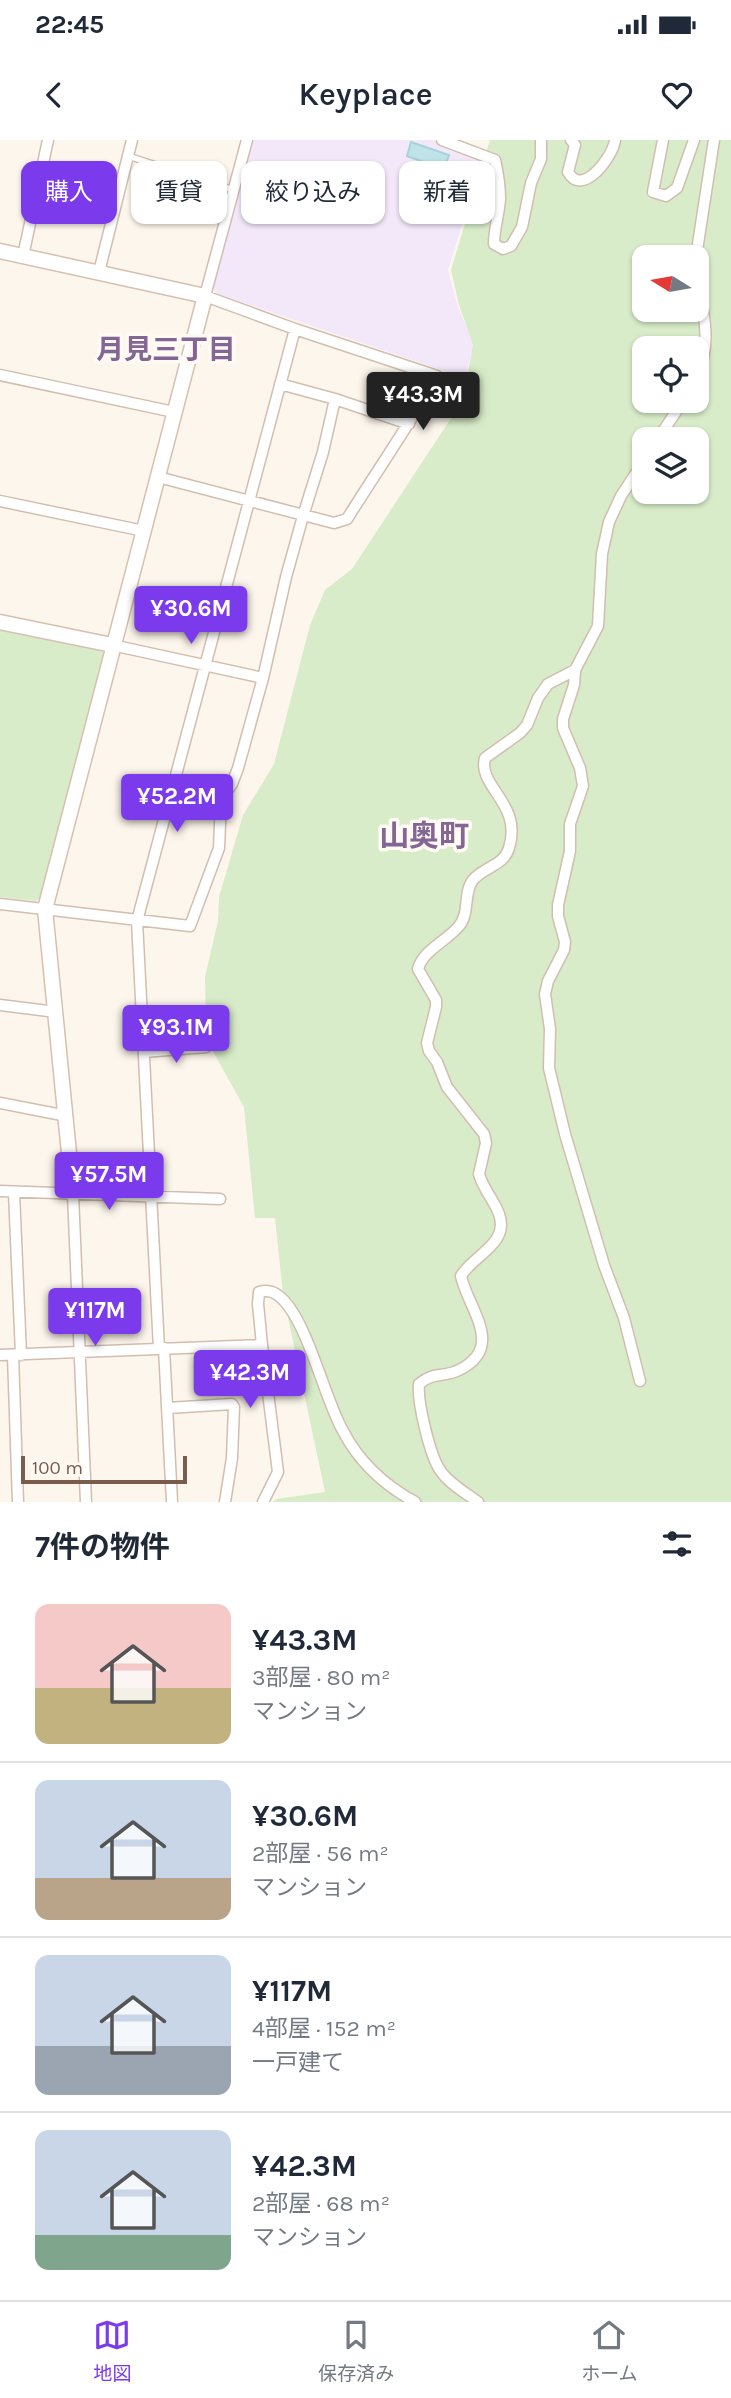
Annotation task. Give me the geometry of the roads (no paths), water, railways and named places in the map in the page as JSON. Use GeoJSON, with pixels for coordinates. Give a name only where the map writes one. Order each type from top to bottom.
{"type":"FeatureCollection","features":[{"type":"Feature","properties":{"kind":"street"},"geometry":{"type":"LineString","coordinates":[[23,256],[48,140]]}},
{"type":"Feature","properties":{"kind":"street"},"geometry":{"type":"LineString","coordinates":[[99,272],[132,140]]}},
{"type":"Feature","properties":{"kind":"street"},"geometry":{"type":"LineString","coordinates":[[86,1502],[73,1194],[45,909],[112,645],[247,140]]}},
{"type":"Feature","properties":{"kind":"street"},"geometry":{"type":"LineString","coordinates":[[442,140],[495,160],[500,200],[494,231],[495,244],[503,249],[511,246],[522,227],[531,183],[541,159],[541,140]]}},
{"type":"Feature","properties":{"kind":"street"},"geometry":{"type":"LineString","coordinates":[[571,140],[575,145],[568,172],[572,179],[578,182],[584,182],[607,159],[614,150],[615,140]]}},
{"type":"Feature","properties":{"kind":"street"},"geometry":{"type":"LineString","coordinates":[[663,140],[653,192],[666,196],[677,188],[694,140]]}},
{"type":"Feature","properties":{"kind":"street"},"geometry":{"type":"LineString","coordinates":[[698,245],[714,140]]}},
{"type":"Feature","properties":{"kind":"street"},"geometry":{"type":"LineString","coordinates":[[0,251],[205,296],[437,376],[347,519],[334,523],[158,477]]}},
{"type":"Feature","properties":{"kind":"street"},"geometry":{"type":"LineString","coordinates":[[173,1502],[152,1198],[137,921],[295,329]]}},
{"type":"Feature","properties":{"kind":"street"},"geometry":{"type":"LineString","coordinates":[[0,375],[174,412]]}},
{"type":"Feature","properties":{"kind":"street"},"geometry":{"type":"LineString","coordinates":[[280,384],[409,424]]}},
{"type":"Feature","properties":{"kind":"street"},"geometry":{"type":"LineString","coordinates":[[0,904],[190,926],[219,848],[221,799],[239,768],[335,399]]}},
{"type":"Feature","properties":{"kind":"street"},"geometry":{"type":"LineString","coordinates":[[632,479],[609,522],[602,554],[598,626],[575,670],[575,685],[563,719],[563,728],[580,768],[583,786],[570,824],[570,851],[558,905],[564,950],[548,981],[545,994],[550,1029],[549,1068],[586,1207],[624,1318],[640,1381]]}},
{"type":"Feature","properties":{"kind":"street"},"geometry":{"type":"LineString","coordinates":[[0,501],[144,531]]}},
{"type":"Feature","properties":{"kind":"street"},"geometry":{"type":"LineString","coordinates":[[0,622],[263,678]]}},
{"type":"Feature","properties":{"kind":"street"},"geometry":{"type":"LineString","coordinates":[[478,1502],[441,1473],[434,1459],[418,1395],[419,1384],[429,1376],[453,1373],[463,1368],[474,1359],[481,1347],[482,1328],[461,1276],[499,1237],[501,1224],[499,1214],[479,1174],[486,1143],[484,1134],[447,1087],[426,1043],[432,1028],[436,1000],[418,965],[462,922],[474,879],[498,863],[509,851],[512,819],[484,769],[485,758],[527,725],[537,698],[548,684],[575,670]]}},
{"type":"Feature","properties":{"kind":"street"},"geometry":{"type":"LineString","coordinates":[[0,1005],[56,1012]]}},
{"type":"Feature","properties":{"kind":"street"},"geometry":{"type":"LineString","coordinates":[[144,1052],[206,1047]]}},
{"type":"Feature","properties":{"kind":"street"},"geometry":{"type":"LineString","coordinates":[[0,1103],[67,1116]]}},
{"type":"Feature","properties":{"kind":"street"},"geometry":{"type":"LineString","coordinates":[[0,1191],[220,1199]]}},
{"type":"Feature","properties":{"kind":"street"},"geometry":{"type":"LineString","coordinates":[[15,1192],[18,1502]]}},
{"type":"Feature","properties":{"kind":"street"},"geometry":{"type":"LineString","coordinates":[[264,1502],[278,1472],[258,1304],[259,1292],[267,1290],[278,1294],[288,1306],[305,1339],[342,1431],[371,1470],[415,1502]]}},
{"type":"Feature","properties":{"kind":"street"},"geometry":{"type":"LineString","coordinates":[[0,1355],[262,1345]]}},
{"type":"Feature","properties":{"kind":"street"},"geometry":{"type":"LineString","coordinates":[[168,1408],[232,1404],[234,1407],[232,1458],[225,1502]]}},
{"type":"Feature","properties":{"kind":"lane"},"geometry":{"type":"LineString","coordinates":[[128,156],[234,190]]}},
{"type":"Feature","properties":{"kind":"water"},"geometry":{"type":"Polygon","coordinates":[[[411,142],[449,155],[447,161],[421,161],[407,156],[411,142]]]}},
{"type":"Feature","properties":{"kind":"district","name":"月見三丁目"},"geometry":{"type":"Point","coordinates":[166,349]}},
{"type":"Feature","properties":{"kind":"district","name":"山奥町"},"geometry":{"type":"Point","coordinates":[424,836]}}]}
